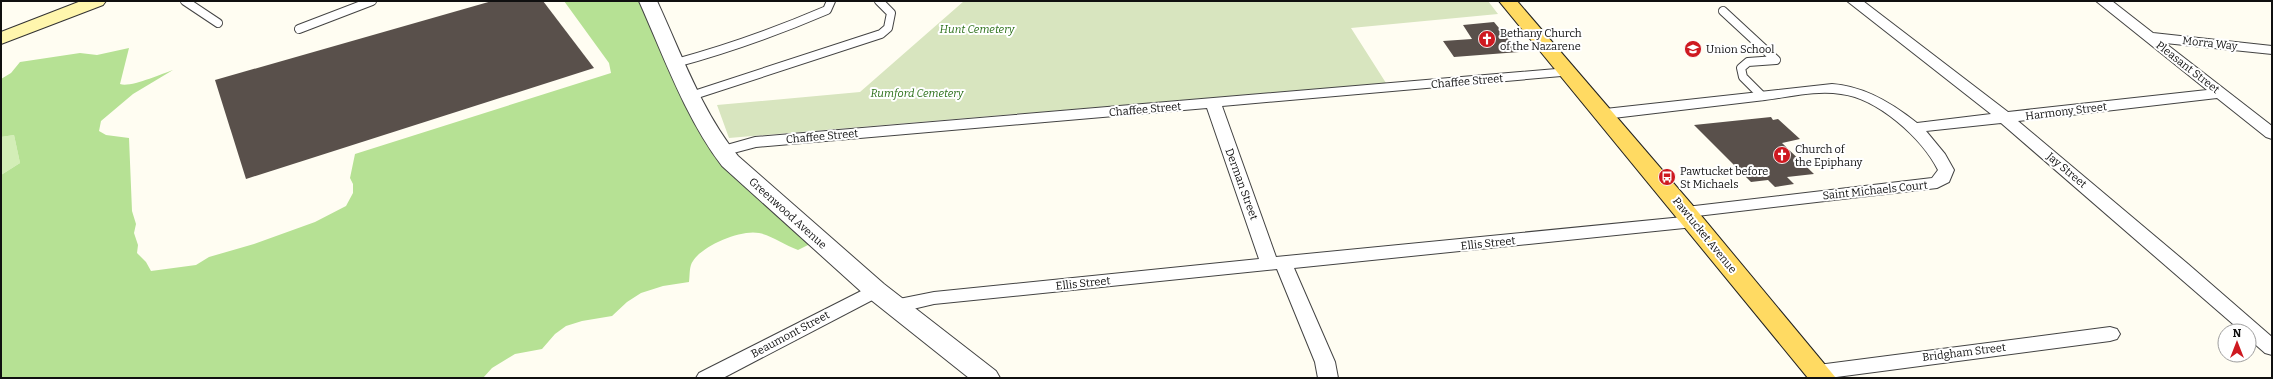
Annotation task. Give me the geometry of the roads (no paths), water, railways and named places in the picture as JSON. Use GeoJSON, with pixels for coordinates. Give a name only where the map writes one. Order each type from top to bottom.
{"type":"FeatureCollection","features":[{"type":"Feature","properties":{"kind":"main road"},"geometry":{"type":"LineString","coordinates":[[1,38],[97,1]]}},
{"type":"Feature","properties":{"kind":"main road","name":"Pawtucket Avenue"},"geometry":{"type":"LineString","coordinates":[[1508,1],[1605,114],[1820,375]]}},
{"type":"Feature","properties":{"kind":"street","name":"Greenwood Avenue"},"geometry":{"type":"LineString","coordinates":[[648,1],[666,44],[691,96],[715,142],[730,161],[875,290],[987,378]]}},
{"type":"Feature","properties":{"kind":"street","name":"Jay Street"},"geometry":{"type":"LineString","coordinates":[[1854,1],[2005,118],[2182,268],[2272,348]]}},
{"type":"Feature","properties":{"kind":"street","name":"Pleasant Street"},"geometry":{"type":"LineString","coordinates":[[2103,1],[2272,134]]}},
{"type":"Feature","properties":{"kind":"street","name":"Morra Way"},"geometry":{"type":"LineString","coordinates":[[2148,37],[2272,50]]}},
{"type":"Feature","properties":{"kind":"street","name":"Chaffee Street"},"geometry":{"type":"LineString","coordinates":[[722,151],[754,142],[1568,72]]}},
{"type":"Feature","properties":{"kind":"street","name":"Saint Michaels Court"},"geometry":{"type":"LineString","coordinates":[[1605,114],[1762,96],[1840,89],[1859,93],[1874,99],[1912,128],[1942,158],[1946,170],[1943,178],[1937,184],[1690,216]]}},
{"type":"Feature","properties":{"kind":"street","name":"Harmony Street"},"geometry":{"type":"LineString","coordinates":[[1912,128],[2221,93]]}},
{"type":"Feature","properties":{"kind":"street","name":"Derman Street"},"geometry":{"type":"LineString","coordinates":[[1213,103],[1277,264],[1326,362],[1328,378]]}},
{"type":"Feature","properties":{"kind":"street","name":"Ellis Street"},"geometry":{"type":"LineString","coordinates":[[896,306],[934,298],[1277,264],[1690,216]]}},
{"type":"Feature","properties":{"kind":"street","name":"Beaumont Street"},"geometry":{"type":"LineString","coordinates":[[706,378],[875,290]]}},
{"type":"Feature","properties":{"kind":"street","name":"Bridgham Street"},"geometry":{"type":"LineString","coordinates":[[1820,375],[2110,334]]}},
{"type":"Feature","properties":{"kind":"lane"},"geometry":{"type":"LineString","coordinates":[[185,1],[218,24]]}},
{"type":"Feature","properties":{"kind":"lane"},"geometry":{"type":"LineString","coordinates":[[299,29],[372,1]]}},
{"type":"Feature","properties":{"kind":"lane"},"geometry":{"type":"LineString","coordinates":[[676,63],[756,38],[827,10],[831,1]]}},
{"type":"Feature","properties":{"kind":"lane"},"geometry":{"type":"LineString","coordinates":[[691,96],[881,34],[888,28],[891,13],[880,1]]}},
{"type":"Feature","properties":{"kind":"lane"},"geometry":{"type":"LineString","coordinates":[[1723,11],[1776,60],[1748,62],[1741,68],[1743,77],[1762,96]]}},
{"type":"Feature","properties":{"kind":"place","name":"Bethany Church of the Nazarene"},"geometry":{"type":"Point","coordinates":[1487,39]}},
{"type":"Feature","properties":{"kind":"place","name":"Union School"},"geometry":{"type":"Point","coordinates":[1693,49]}},
{"type":"Feature","properties":{"kind":"place","name":"Church of the Epiphany"},"geometry":{"type":"Point","coordinates":[1782,155]}},
{"type":"Feature","properties":{"kind":"place","name":"Pawtucket before St Michaels"},"geometry":{"type":"Point","coordinates":[1667,177]}},
{"type":"Feature","properties":{"kind":"park label","name":"Hunt Cemetery"},"geometry":{"type":"Point","coordinates":[977,29]}},
{"type":"Feature","properties":{"kind":"park label","name":"Rumford Cemetery"},"geometry":{"type":"Point","coordinates":[917,93]}}]}
